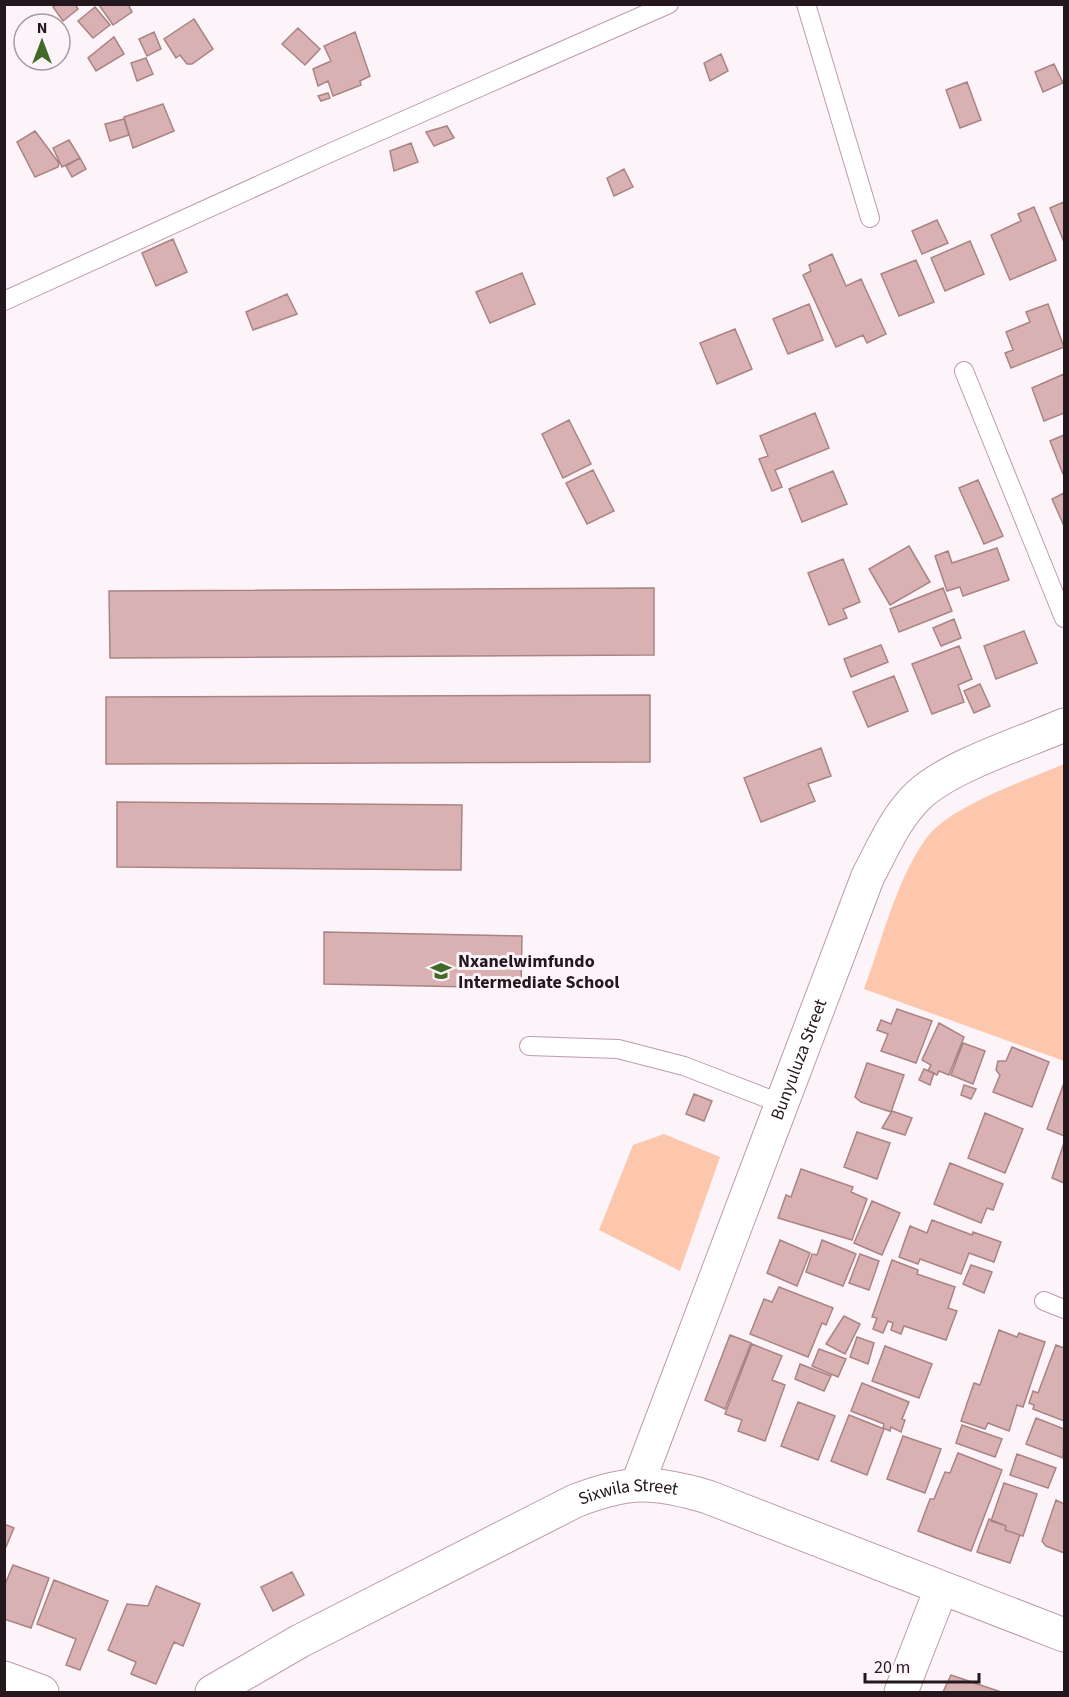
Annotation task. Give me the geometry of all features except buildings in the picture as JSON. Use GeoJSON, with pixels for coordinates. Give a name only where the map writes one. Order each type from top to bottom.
{"type":"FeatureCollection","features":[{"type":"Feature","properties":{"kind":"street","name":"Bunyuluza Street"},"geometry":{"type":"LineString","coordinates":[[638,1483],[868,876],[893,828],[920,794],[954,772],[1065,725]]}},
{"type":"Feature","properties":{"kind":"street","name":"Sixwila Street"},"geometry":{"type":"LineString","coordinates":[[212,1692],[300,1641],[575,1501],[608,1488],[638,1483],[673,1486],[708,1497],[941,1589],[1065,1635]]}},
{"type":"Feature","properties":{"kind":"street"},"geometry":{"type":"LineString","coordinates":[[901,1692],[941,1589]]}},
{"type":"Feature","properties":{"kind":"street"},"geometry":{"type":"LineString","coordinates":[[4,1678],[42,1692]]}},
{"type":"Feature","properties":{"kind":"lane"},"geometry":{"type":"LineString","coordinates":[[4,301],[332,152],[669,4]]}},
{"type":"Feature","properties":{"kind":"lane"},"geometry":{"type":"LineString","coordinates":[[806,4],[870,218]]}},
{"type":"Feature","properties":{"kind":"lane"},"geometry":{"type":"LineString","coordinates":[[964,370],[1065,618]]}},
{"type":"Feature","properties":{"kind":"lane"},"geometry":{"type":"LineString","coordinates":[[529,1046],[618,1049],[684,1066],[782,1104]]}},
{"type":"Feature","properties":{"kind":"lane"},"geometry":{"type":"LineString","coordinates":[[1044,1301],[1065,1309]]}},
{"type":"Feature","properties":{"kind":"shaded area"},"geometry":{"type":"Polygon","coordinates":[[[1064,764],[1064,1061],[864,989],[897,893],[925,840],[951,816],[969,806],[1064,764]]]}},
{"type":"Feature","properties":{"kind":"shaded area"},"geometry":{"type":"Polygon","coordinates":[[[664,1134],[720,1157],[680,1271],[599,1230],[633,1145],[664,1134]]]}},
{"type":"Feature","properties":{"kind":"place","name":"Nxanelwimfundo Intermediate School"},"geometry":{"type":"Point","coordinates":[441,971]}}]}
